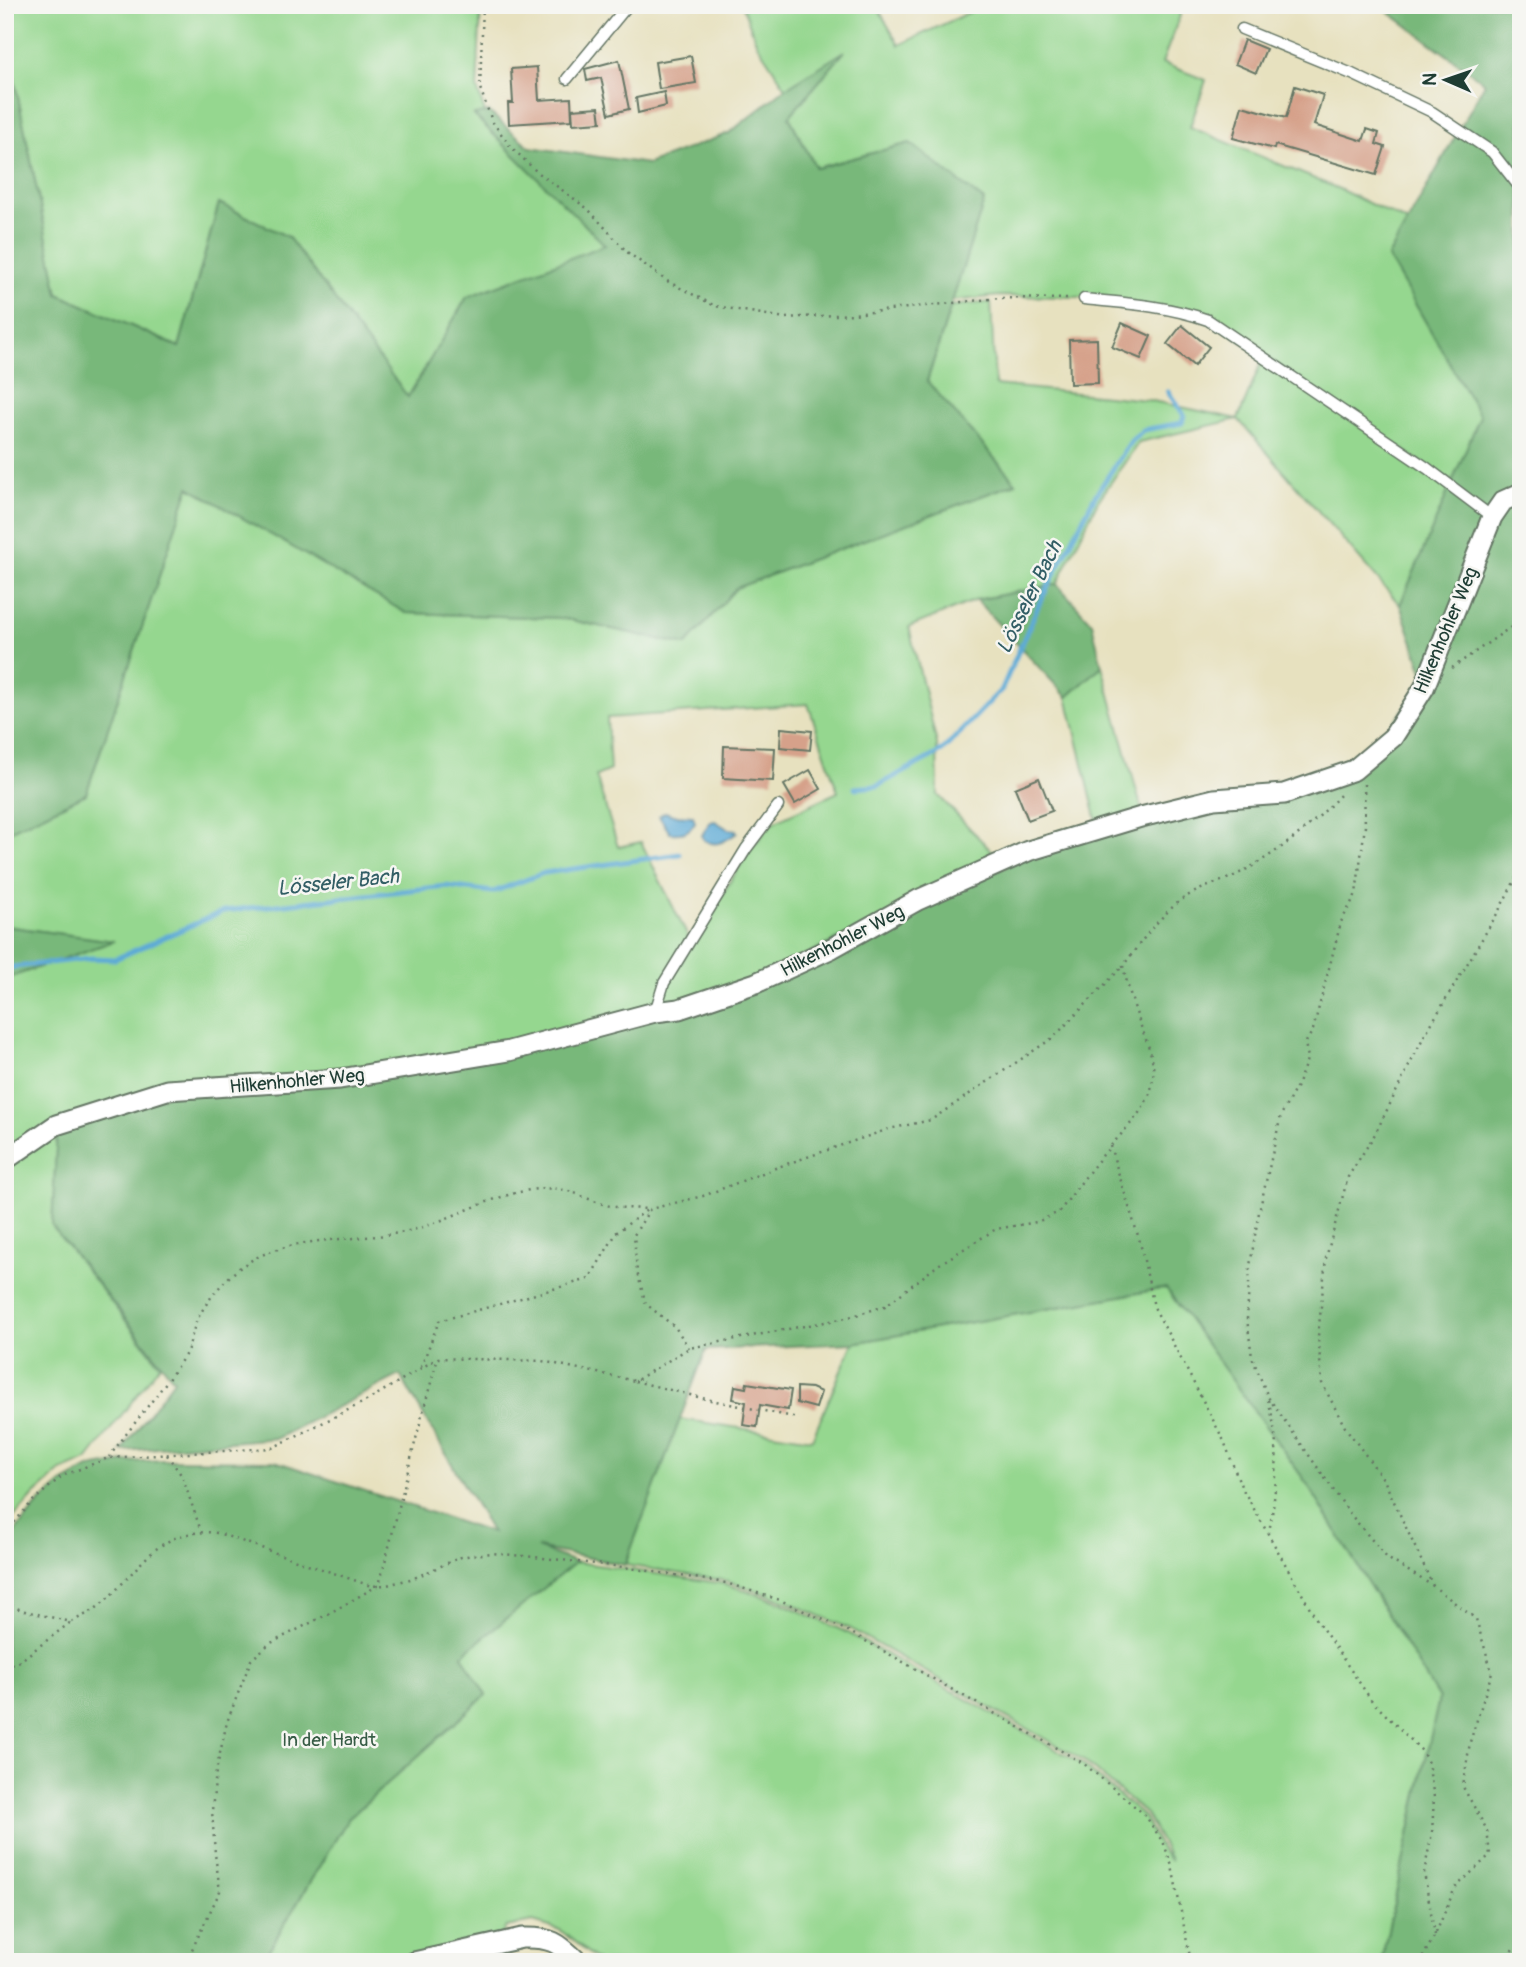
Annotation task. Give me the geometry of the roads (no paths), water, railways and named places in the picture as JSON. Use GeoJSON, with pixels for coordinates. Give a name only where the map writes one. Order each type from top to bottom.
{"type":"FeatureCollection","features":[{"type":"Feature","properties":{"kind":"street","name":"Hilkenhohler Weg"},"geometry":{"type":"LineString","coordinates":[[5,1160],[56,1125],[167,1090],[340,1079],[509,1051],[655,1012],[679,1009],[756,983],[832,948],[918,900],[1028,851],[1141,817],[1214,799],[1284,794],[1354,770],[1393,737],[1424,688],[1492,517],[1503,501],[1521,493]]}},
{"type":"Feature","properties":{"kind":"street"},"geometry":{"type":"LineString","coordinates":[[414,1962],[509,1940],[536,1937],[554,1940],[578,1962]]}},
{"type":"Feature","properties":{"kind":"lane"},"geometry":{"type":"LineString","coordinates":[[567,79],[628,5]]}},
{"type":"Feature","properties":{"kind":"lane"},"geometry":{"type":"LineString","coordinates":[[1242,29],[1352,74],[1432,111],[1492,152],[1521,189]]}},
{"type":"Feature","properties":{"kind":"lane"},"geometry":{"type":"LineString","coordinates":[[1084,299],[1150,306],[1185,312],[1208,320],[1427,468],[1492,517]]}},
{"type":"Feature","properties":{"kind":"lane"},"geometry":{"type":"LineString","coordinates":[[655,1012],[664,983],[746,849],[778,806]]}},
{"type":"Feature","properties":{"kind":"water"},"geometry":{"type":"Polygon","coordinates":[[[665,812],[693,816],[695,822],[685,832],[670,833],[659,816],[665,812]]]}},
{"type":"Feature","properties":{"kind":"water"},"geometry":{"type":"Polygon","coordinates":[[[715,821],[728,829],[736,830],[737,833],[717,843],[704,840],[702,835],[710,822],[715,821]]]}},
{"type":"Feature","properties":{"kind":"waterway","name":"Lösseler Bach"},"geometry":{"type":"LineString","coordinates":[[855,788],[877,786],[942,751],[1002,689],[1039,604],[1095,496],[1131,441],[1143,430],[1182,423],[1184,415],[1168,392]]}},
{"type":"Feature","properties":{"kind":"waterway","name":"Lösseler Bach"},"geometry":{"type":"LineString","coordinates":[[5,968],[92,958],[115,959],[224,911],[446,886],[493,892],[544,873],[680,854]]}},
{"type":"Feature","properties":{"kind":"park label","name":"In der Hardt"},"geometry":{"type":"Point","coordinates":[329,1739]}}]}
